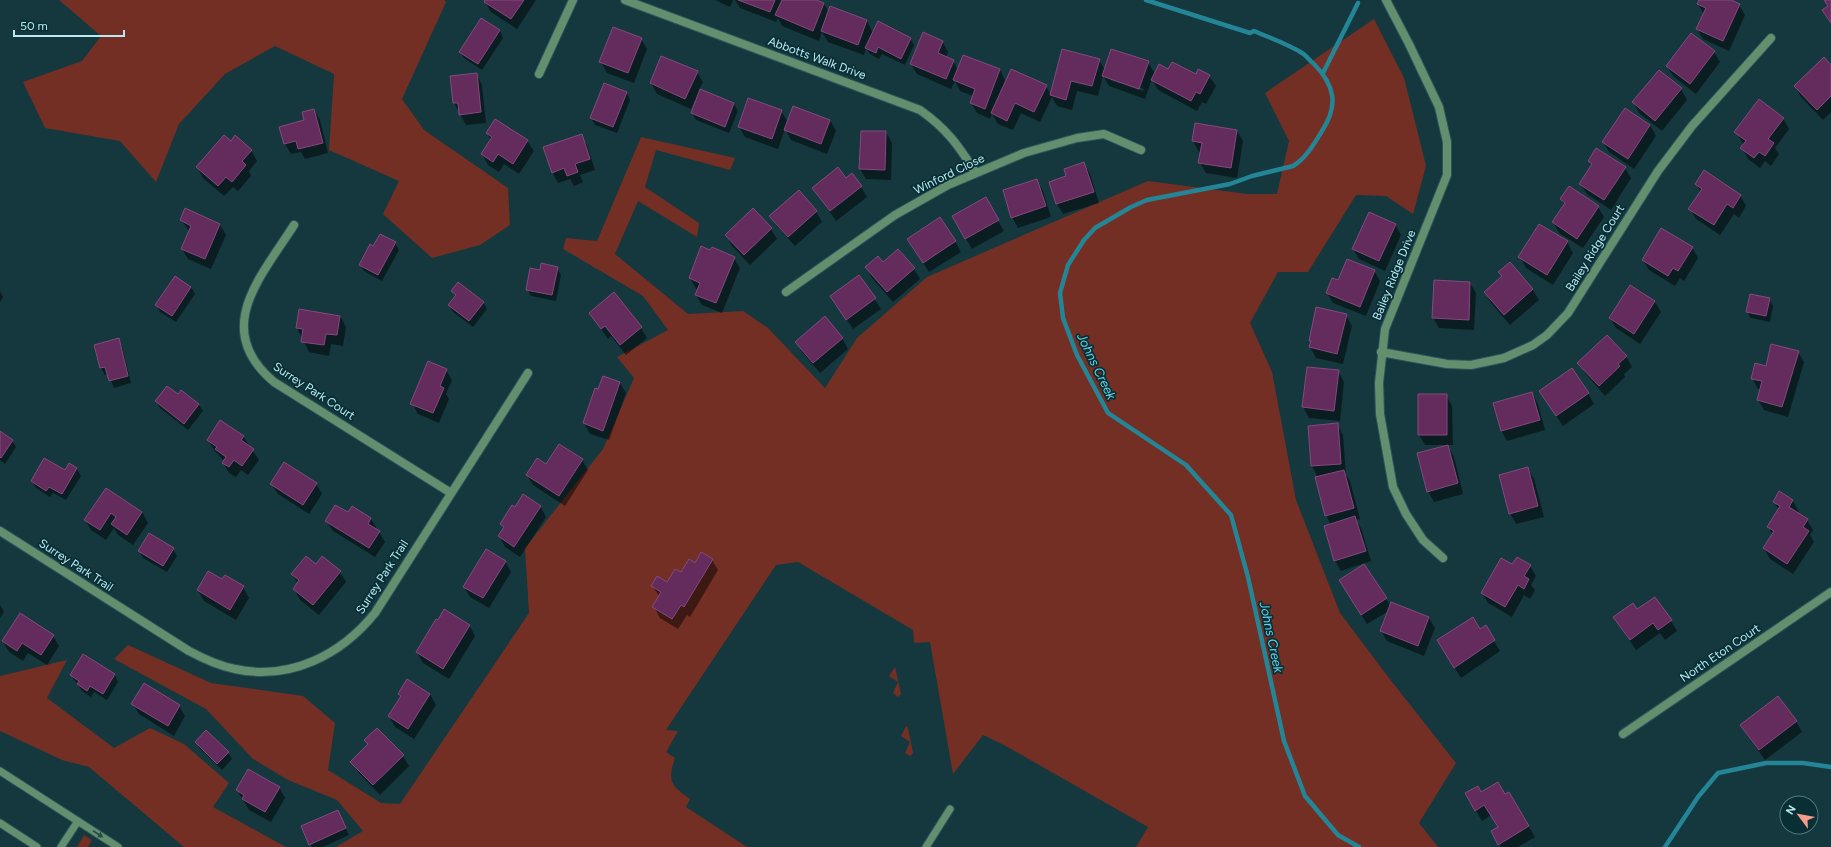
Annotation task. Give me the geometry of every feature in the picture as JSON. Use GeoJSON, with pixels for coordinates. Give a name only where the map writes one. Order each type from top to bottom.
{"type":"FeatureCollection","features":[{"type":"Feature","properties":{"kind":"street"},"geometry":{"type":"LineString","coordinates":[[539,74],[573,0]]}},
{"type":"Feature","properties":{"kind":"street","name":"Abbotts Walk Drive"},"geometry":{"type":"LineString","coordinates":[[625,0],[920,110],[939,123],[955,140],[976,173]]}},
{"type":"Feature","properties":{"kind":"street","name":"Bailey Ridge Drive"},"geometry":{"type":"LineString","coordinates":[[1386,0],[1409,44],[1438,107],[1447,142],[1447,175],[1385,330],[1378,383],[1380,414],[1393,487],[1406,514],[1423,540],[1443,558]]}},
{"type":"Feature","properties":{"kind":"street","name":"Bailey Ridge Court"},"geometry":{"type":"LineString","coordinates":[[1382,352],[1447,364],[1471,365],[1504,358],[1533,345],[1547,335],[1568,313],[1658,171],[1692,126],[1771,38]]}},
{"type":"Feature","properties":{"kind":"street","name":"Winford Close"},"geometry":{"type":"LineString","coordinates":[[786,292],[895,215],[948,185],[1024,153],[1077,138],[1104,134],[1142,150]]}},
{"type":"Feature","properties":{"kind":"street","name":"Surrey Park Court"},"geometry":{"type":"LineString","coordinates":[[294,225],[254,288],[247,303],[244,317],[244,332],[247,346],[253,359],[263,372],[274,382],[451,493]]}},
{"type":"Feature","properties":{"kind":"street","name":"Surrey Park Trail"},"geometry":{"type":"LineString","coordinates":[[0,531],[189,652],[213,663],[236,670],[267,672],[296,668],[325,656],[349,641],[363,628],[375,612],[528,372]]}},
{"type":"Feature","properties":{"kind":"street","name":"North Eton Court"},"geometry":{"type":"LineString","coordinates":[[1624,734],[1831,592]]}},
{"type":"Feature","properties":{"kind":"lane"},"geometry":{"type":"LineString","coordinates":[[0,771],[118,847]]}},
{"type":"Feature","properties":{"kind":"lane"},"geometry":{"type":"LineString","coordinates":[[926,847],[950,810]]}},
{"type":"Feature","properties":{"kind":"lane"},"geometry":{"type":"LineString","coordinates":[[61,847],[78,821]]}},
{"type":"Feature","properties":{"kind":"lane"},"geometry":{"type":"LineString","coordinates":[[0,823],[38,847]]}},
{"type":"Feature","properties":{"kind":"shaded area"},"geometry":{"type":"Polygon","coordinates":[[[59,0],[444,0],[446,2],[402,99],[424,130],[508,188],[510,225],[480,245],[432,258],[383,214],[399,181],[329,150],[334,74],[275,46],[225,74],[179,124],[156,182],[120,141],[45,128],[23,82],[82,61],[101,36],[59,0]]]}},
{"type":"Feature","properties":{"kind":"shaded area"},"geometry":{"type":"Polygon","coordinates":[[[1374,19],[1404,78],[1426,166],[1413,214],[1386,196],[1356,195],[1308,272],[1278,272],[1250,323],[1272,372],[1296,500],[1340,613],[1456,763],[1419,823],[1438,847],[1136,847],[1148,827],[1004,745],[983,735],[953,774],[930,642],[914,643],[913,630],[798,562],[776,565],[666,730],[678,731],[666,752],[675,758],[671,773],[672,782],[690,799],[686,807],[747,847],[336,847],[363,831],[337,800],[288,780],[253,759],[206,709],[114,659],[128,645],[211,683],[303,696],[335,723],[328,770],[381,803],[400,804],[529,613],[525,548],[603,449],[634,378],[617,357],[668,330],[643,296],[563,249],[566,238],[597,241],[641,137],[735,158],[730,170],[656,150],[645,187],[699,223],[697,237],[638,201],[615,254],[688,314],[743,311],[768,328],[825,388],[857,338],[927,277],[1148,181],[1247,194],[1277,194],[1289,141],[1265,93],[1374,19]]]}},
{"type":"Feature","properties":{"kind":"shaded area"},"geometry":{"type":"Polygon","coordinates":[[[67,660],[47,698],[114,748],[150,728],[184,744],[229,783],[213,807],[286,847],[184,847],[89,767],[62,760],[0,731],[0,676],[67,660]]]}},
{"type":"Feature","properties":{"kind":"shaded area"},"geometry":{"type":"Polygon","coordinates":[[[895,667],[901,694],[898,697],[893,693],[898,682],[889,676],[895,667]]]}},
{"type":"Feature","properties":{"kind":"shaded area"},"geometry":{"type":"Polygon","coordinates":[[[906,726],[908,728],[913,753],[910,756],[905,753],[910,742],[901,736],[906,726]]]}},
{"type":"Feature","properties":{"kind":"shaded area"},"geometry":{"type":"Polygon","coordinates":[[[84,835],[92,840],[88,847],[77,847],[84,835]]]}},
{"type":"Feature","properties":{"kind":"building"},"geometry":{"type":"Polygon","coordinates":[[[485,0],[524,0],[511,19],[484,2],[485,0]]]}},
{"type":"Feature","properties":{"kind":"building"},"geometry":{"type":"Polygon","coordinates":[[[738,0],[775,0],[770,12],[738,0]]]}},
{"type":"Feature","properties":{"kind":"building"},"geometry":{"type":"Polygon","coordinates":[[[782,0],[816,0],[824,3],[813,31],[775,15],[782,0]]]}},
{"type":"Feature","properties":{"kind":"building"},"geometry":{"type":"Polygon","coordinates":[[[1699,0],[1731,0],[1740,4],[1723,41],[1696,29],[1706,8],[1697,4],[1699,0]]]}},
{"type":"Feature","properties":{"kind":"building"},"geometry":{"type":"Polygon","coordinates":[[[1824,0],[1831,0],[1831,23],[1822,10],[1828,6],[1824,0]]]}},
{"type":"Feature","properties":{"kind":"building"},"geometry":{"type":"Polygon","coordinates":[[[830,6],[867,20],[858,45],[821,31],[830,6]]]}},
{"type":"Feature","properties":{"kind":"building"},"geometry":{"type":"Polygon","coordinates":[[[481,18],[500,30],[478,64],[459,52],[481,18]]]}},
{"type":"Feature","properties":{"kind":"building"},"geometry":{"type":"Polygon","coordinates":[[[878,21],[911,38],[901,59],[878,47],[876,53],[865,48],[878,21]]]}},
{"type":"Feature","properties":{"kind":"building"},"geometry":{"type":"Polygon","coordinates":[[[613,27],[642,38],[628,73],[599,62],[613,27]]]}},
{"type":"Feature","properties":{"kind":"building"},"geometry":{"type":"Polygon","coordinates":[[[923,32],[943,41],[938,53],[954,60],[946,79],[910,64],[923,32]]]}},
{"type":"Feature","properties":{"kind":"building"},"geometry":{"type":"Polygon","coordinates":[[[1691,33],[1715,51],[1690,84],[1666,66],[1691,33]]]}},
{"type":"Feature","properties":{"kind":"building"},"geometry":{"type":"Polygon","coordinates":[[[1062,49],[1100,59],[1092,86],[1071,81],[1066,100],[1050,95],[1062,49]]]}},
{"type":"Feature","properties":{"kind":"building"},"geometry":{"type":"Polygon","coordinates":[[[1111,49],[1149,61],[1139,89],[1102,76],[1111,49]]]}},
{"type":"Feature","properties":{"kind":"building"},"geometry":{"type":"Polygon","coordinates":[[[963,55],[1000,69],[985,109],[970,103],[975,89],[953,80],[963,55]]]}},
{"type":"Feature","properties":{"kind":"building"},"geometry":{"type":"Polygon","coordinates":[[[661,56],[698,71],[685,99],[650,83],[661,56]]]}},
{"type":"Feature","properties":{"kind":"building"},"geometry":{"type":"Polygon","coordinates":[[[1824,57],[1831,65],[1831,96],[1817,110],[1794,86],[1824,57]]]}},
{"type":"Feature","properties":{"kind":"building"},"geometry":{"type":"Polygon","coordinates":[[[1172,62],[1196,74],[1198,69],[1210,75],[1200,94],[1196,92],[1191,101],[1151,80],[1159,64],[1168,69],[1172,62]]]}},
{"type":"Feature","properties":{"kind":"building"},"geometry":{"type":"Polygon","coordinates":[[[1011,69],[1047,85],[1034,112],[1015,103],[1007,121],[991,113],[1011,69]]]}},
{"type":"Feature","properties":{"kind":"building"},"geometry":{"type":"Polygon","coordinates":[[[1659,70],[1682,88],[1655,121],[1632,102],[1659,70]]]}},
{"type":"Feature","properties":{"kind":"building"},"geometry":{"type":"Polygon","coordinates":[[[477,73],[481,112],[459,115],[458,103],[453,103],[450,76],[477,73]]]}},
{"type":"Feature","properties":{"kind":"building"},"geometry":{"type":"Polygon","coordinates":[[[604,83],[627,92],[613,127],[590,118],[604,83]]]}},
{"type":"Feature","properties":{"kind":"building"},"geometry":{"type":"Polygon","coordinates":[[[700,89],[734,103],[725,127],[691,113],[700,89]]]}},
{"type":"Feature","properties":{"kind":"building"},"geometry":{"type":"Polygon","coordinates":[[[748,98],[782,110],[772,139],[738,127],[748,98]]]}},
{"type":"Feature","properties":{"kind":"building"},"geometry":{"type":"Polygon","coordinates":[[[1759,99],[1784,118],[1768,139],[1774,143],[1765,156],[1759,152],[1754,158],[1740,148],[1746,141],[1734,132],[1759,99]]]}},
{"type":"Feature","properties":{"kind":"building"},"geometry":{"type":"Polygon","coordinates":[[[793,106],[830,120],[821,144],[784,130],[793,106]]]}},
{"type":"Feature","properties":{"kind":"building"},"geometry":{"type":"Polygon","coordinates":[[[1625,108],[1650,125],[1628,159],[1602,142],[1625,108]]]}},
{"type":"Feature","properties":{"kind":"building"},"geometry":{"type":"Polygon","coordinates":[[[314,109],[323,143],[298,149],[296,141],[284,144],[279,127],[304,120],[302,112],[314,109]]]}},
{"type":"Feature","properties":{"kind":"building"},"geometry":{"type":"Polygon","coordinates":[[[495,119],[528,140],[513,164],[498,154],[493,162],[481,154],[492,137],[486,133],[495,119]]]}},
{"type":"Feature","properties":{"kind":"building"},"geometry":{"type":"Polygon","coordinates":[[[1195,123],[1237,130],[1231,168],[1198,163],[1202,143],[1192,141],[1195,123]]]}},
{"type":"Feature","properties":{"kind":"building"},"geometry":{"type":"Polygon","coordinates":[[[861,131],[886,131],[885,170],[859,169],[861,131]]]}},
{"type":"Feature","properties":{"kind":"building"},"geometry":{"type":"Polygon","coordinates":[[[582,134],[590,159],[575,164],[578,172],[567,176],[564,168],[552,173],[543,147],[582,134]]]}},
{"type":"Feature","properties":{"kind":"building"},"geometry":{"type":"Polygon","coordinates":[[[224,135],[231,141],[235,135],[252,150],[242,161],[246,165],[232,182],[226,177],[218,186],[196,167],[224,135]]]}},
{"type":"Feature","properties":{"kind":"building"},"geometry":{"type":"Polygon","coordinates":[[[1596,148],[1626,167],[1604,200],[1579,184],[1592,164],[1588,161],[1596,148]]]}},
{"type":"Feature","properties":{"kind":"building"},"geometry":{"type":"Polygon","coordinates":[[[1084,162],[1094,192],[1056,204],[1049,182],[1066,176],[1064,169],[1084,162]]]}},
{"type":"Feature","properties":{"kind":"building"},"geometry":{"type":"Polygon","coordinates":[[[838,167],[846,178],[852,173],[862,186],[830,211],[812,188],[838,167]]]}},
{"type":"Feature","properties":{"kind":"building"},"geometry":{"type":"Polygon","coordinates":[[[1704,170],[1741,195],[1733,208],[1727,204],[1714,225],[1688,209],[1702,189],[1695,184],[1704,170]]]}},
{"type":"Feature","properties":{"kind":"building"},"geometry":{"type":"Polygon","coordinates":[[[1037,179],[1046,206],[1011,218],[1003,190],[1037,179]]]}},
{"type":"Feature","properties":{"kind":"building"},"geometry":{"type":"Polygon","coordinates":[[[1569,186],[1599,206],[1577,239],[1552,222],[1565,203],[1560,199],[1569,186]]]}},
{"type":"Feature","properties":{"kind":"building"},"geometry":{"type":"Polygon","coordinates":[[[799,190],[817,211],[788,237],[769,216],[799,190]]]}},
{"type":"Feature","properties":{"kind":"building"},"geometry":{"type":"Polygon","coordinates":[[[986,197],[999,220],[965,239],[952,216],[986,197]]]}},
{"type":"Feature","properties":{"kind":"building"},"geometry":{"type":"Polygon","coordinates":[[[185,208],[220,224],[205,259],[181,249],[191,226],[180,220],[185,208]]]}},
{"type":"Feature","properties":{"kind":"building"},"geometry":{"type":"Polygon","coordinates":[[[753,208],[772,228],[744,255],[725,235],[753,208]]]}},
{"type":"Feature","properties":{"kind":"building"},"geometry":{"type":"Polygon","coordinates":[[[1369,212],[1396,224],[1379,261],[1352,249],[1369,212]]]}},
{"type":"Feature","properties":{"kind":"building"},"geometry":{"type":"Polygon","coordinates":[[[940,217],[956,241],[923,263],[907,239],[940,217]]]}},
{"type":"Feature","properties":{"kind":"building"},"geometry":{"type":"Polygon","coordinates":[[[1539,224],[1568,241],[1547,275],[1518,257],[1539,224]]]}},
{"type":"Feature","properties":{"kind":"building"},"geometry":{"type":"Polygon","coordinates":[[[1661,228],[1693,247],[1678,271],[1673,268],[1668,276],[1642,260],[1661,228]]]}},
{"type":"Feature","properties":{"kind":"building"},"geometry":{"type":"Polygon","coordinates":[[[380,234],[396,242],[378,275],[359,265],[370,244],[373,246],[380,234]]]}},
{"type":"Feature","properties":{"kind":"building"},"geometry":{"type":"Polygon","coordinates":[[[701,246],[710,250],[712,247],[735,257],[716,303],[695,295],[700,283],[689,278],[701,246]]]}},
{"type":"Feature","properties":{"kind":"building"},"geometry":{"type":"Polygon","coordinates":[[[898,249],[915,268],[887,292],[865,267],[878,256],[883,262],[898,249]]]}},
{"type":"Feature","properties":{"kind":"building"},"geometry":{"type":"Polygon","coordinates":[[[1347,259],[1375,270],[1360,307],[1326,293],[1332,278],[1338,280],[1347,259]]]}},
{"type":"Feature","properties":{"kind":"building"},"geometry":{"type":"Polygon","coordinates":[[[1510,262],[1533,289],[1504,315],[1484,292],[1502,276],[1498,272],[1510,262]]]}},
{"type":"Feature","properties":{"kind":"building"},"geometry":{"type":"Polygon","coordinates":[[[541,263],[558,267],[552,295],[526,290],[530,268],[540,270],[541,263]]]}},
{"type":"Feature","properties":{"kind":"building"},"geometry":{"type":"Polygon","coordinates":[[[859,275],[876,298],[846,320],[830,296],[859,275]]]}},
{"type":"Feature","properties":{"kind":"building"},"geometry":{"type":"Polygon","coordinates":[[[175,276],[191,287],[172,316],[155,305],[175,276]]]}},
{"type":"Feature","properties":{"kind":"building"},"geometry":{"type":"Polygon","coordinates":[[[1434,280],[1470,282],[1469,320],[1432,318],[1434,280]]]}},
{"type":"Feature","properties":{"kind":"building"},"geometry":{"type":"Polygon","coordinates":[[[458,282],[484,302],[469,321],[448,305],[456,295],[451,291],[458,282]]]}},
{"type":"Feature","properties":{"kind":"building"},"geometry":{"type":"Polygon","coordinates":[[[1630,285],[1655,301],[1634,334],[1609,318],[1630,285]]]}},
{"type":"Feature","properties":{"kind":"building"},"geometry":{"type":"Polygon","coordinates":[[[614,292],[642,327],[620,345],[605,326],[601,329],[589,313],[614,292]]]}},
{"type":"Feature","properties":{"kind":"building"},"geometry":{"type":"Polygon","coordinates":[[[1750,294],[1770,298],[1766,316],[1746,312],[1750,294]]]}},
{"type":"Feature","properties":{"kind":"building"},"geometry":{"type":"Polygon","coordinates":[[[1316,307],[1347,314],[1337,354],[1309,347],[1316,307]]]}},
{"type":"Feature","properties":{"kind":"building"},"geometry":{"type":"Polygon","coordinates":[[[299,309],[340,316],[337,335],[326,334],[324,345],[301,342],[303,329],[296,328],[299,309]]]}},
{"type":"Feature","properties":{"kind":"building"},"geometry":{"type":"Polygon","coordinates":[[[825,316],[843,338],[813,363],[795,342],[825,316]]]}},
{"type":"Feature","properties":{"kind":"building"},"geometry":{"type":"Polygon","coordinates":[[[1607,335],[1627,356],[1618,364],[1620,366],[1599,386],[1577,363],[1607,335]]]}},
{"type":"Feature","properties":{"kind":"building"},"geometry":{"type":"Polygon","coordinates":[[[119,338],[128,376],[109,381],[105,367],[100,368],[94,345],[119,338]]]}},
{"type":"Feature","properties":{"kind":"building"},"geometry":{"type":"Polygon","coordinates":[[[1771,344],[1799,351],[1782,407],[1757,400],[1762,381],[1751,379],[1755,363],[1766,366],[1771,344]]]}},
{"type":"Feature","properties":{"kind":"building"},"geometry":{"type":"Polygon","coordinates":[[[428,361],[447,369],[440,386],[444,388],[433,413],[410,404],[428,361]]]}},
{"type":"Feature","properties":{"kind":"building"},"geometry":{"type":"Polygon","coordinates":[[[1307,367],[1339,370],[1334,411],[1302,407],[1307,367]]]}},
{"type":"Feature","properties":{"kind":"building"},"geometry":{"type":"Polygon","coordinates":[[[1572,368],[1589,393],[1556,416],[1539,391],[1572,368]]]}},
{"type":"Feature","properties":{"kind":"building"},"geometry":{"type":"Polygon","coordinates":[[[603,376],[620,382],[603,431],[583,423],[595,388],[598,389],[603,376]]]}},
{"type":"Feature","properties":{"kind":"building"},"geometry":{"type":"Polygon","coordinates":[[[167,386],[178,394],[181,390],[199,404],[184,424],[155,401],[167,386]]]}},
{"type":"Feature","properties":{"kind":"building"},"geometry":{"type":"Polygon","coordinates":[[[1532,392],[1540,420],[1501,431],[1493,403],[1532,392]]]}},
{"type":"Feature","properties":{"kind":"building"},"geometry":{"type":"Polygon","coordinates":[[[1418,394],[1447,394],[1447,435],[1418,435],[1418,394]]]}},
{"type":"Feature","properties":{"kind":"building"},"geometry":{"type":"Polygon","coordinates":[[[220,420],[244,436],[241,440],[254,449],[242,466],[234,460],[229,467],[222,463],[226,457],[215,449],[217,447],[207,440],[220,420]]]}},
{"type":"Feature","properties":{"kind":"building"},"geometry":{"type":"Polygon","coordinates":[[[1338,423],[1341,464],[1311,466],[1308,426],[1338,423]]]}},
{"type":"Feature","properties":{"kind":"building"},"geometry":{"type":"Polygon","coordinates":[[[0,431],[13,440],[1,458],[0,457],[0,431]]]}},
{"type":"Feature","properties":{"kind":"building"},"geometry":{"type":"Polygon","coordinates":[[[559,444],[583,459],[559,496],[526,475],[537,458],[546,464],[559,444]]]}},
{"type":"Feature","properties":{"kind":"building"},"geometry":{"type":"Polygon","coordinates":[[[1448,445],[1458,483],[1427,492],[1417,453],[1448,445]]]}},
{"type":"Feature","properties":{"kind":"building"},"geometry":{"type":"Polygon","coordinates":[[[44,458],[65,470],[69,463],[77,468],[62,494],[49,487],[46,491],[31,481],[44,458]]]}},
{"type":"Feature","properties":{"kind":"building"},"geometry":{"type":"Polygon","coordinates":[[[284,462],[317,483],[303,505],[270,484],[284,462]]]}},
{"type":"Feature","properties":{"kind":"building"},"geometry":{"type":"Polygon","coordinates":[[[1528,467],[1538,506],[1509,514],[1499,475],[1528,467]]]}},
{"type":"Feature","properties":{"kind":"building"},"geometry":{"type":"Polygon","coordinates":[[[1344,470],[1354,508],[1325,516],[1315,477],[1344,470]]]}},
{"type":"Feature","properties":{"kind":"building"},"geometry":{"type":"Polygon","coordinates":[[[106,488],[142,512],[127,535],[111,524],[116,517],[111,513],[100,530],[84,520],[106,488]]]}},
{"type":"Feature","properties":{"kind":"building"},"geometry":{"type":"Polygon","coordinates":[[[1779,491],[1793,500],[1789,507],[1808,519],[1803,527],[1809,531],[1787,564],[1763,548],[1774,531],[1767,527],[1780,506],[1773,502],[1779,491]]]}},
{"type":"Feature","properties":{"kind":"building"},"geometry":{"type":"Polygon","coordinates":[[[523,494],[541,506],[514,547],[498,536],[504,527],[500,524],[512,505],[515,507],[523,494]]]}},
{"type":"Feature","properties":{"kind":"building"},"geometry":{"type":"Polygon","coordinates":[[[335,505],[348,512],[352,506],[371,518],[368,524],[380,531],[369,548],[325,521],[335,505]]]}},
{"type":"Feature","properties":{"kind":"building"},"geometry":{"type":"Polygon","coordinates":[[[1355,516],[1366,551],[1334,561],[1324,526],[1355,516]]]}},
{"type":"Feature","properties":{"kind":"building"},"geometry":{"type":"Polygon","coordinates":[[[149,533],[174,548],[163,566],[138,551],[149,533]]]}},
{"type":"Feature","properties":{"kind":"building"},"geometry":{"type":"Polygon","coordinates":[[[486,549],[506,561],[483,598],[463,587],[486,549]]]}},
{"type":"Feature","properties":{"kind":"building"},"geometry":{"type":"Polygon","coordinates":[[[701,552],[713,559],[684,607],[681,605],[672,619],[652,607],[661,592],[651,586],[657,576],[667,582],[675,569],[681,572],[689,559],[695,563],[701,552]]]}},
{"type":"Feature","properties":{"kind":"building"},"geometry":{"type":"Polygon","coordinates":[[[306,556],[316,564],[322,556],[341,571],[313,605],[293,589],[299,580],[291,574],[306,556]]]}},
{"type":"Feature","properties":{"kind":"building"},"geometry":{"type":"Polygon","coordinates":[[[1517,557],[1531,565],[1524,576],[1529,579],[1524,589],[1518,585],[1505,607],[1481,593],[1501,558],[1512,564],[1517,557]]]}},
{"type":"Feature","properties":{"kind":"building"},"geometry":{"type":"Polygon","coordinates":[[[1364,564],[1387,598],[1361,615],[1339,580],[1364,564]]]}},
{"type":"Feature","properties":{"kind":"building"},"geometry":{"type":"Polygon","coordinates":[[[208,571],[222,579],[225,575],[244,586],[230,610],[197,590],[208,571]]]}},
{"type":"Feature","properties":{"kind":"building"},"geometry":{"type":"Polygon","coordinates":[[[1655,597],[1672,620],[1658,630],[1653,623],[1630,640],[1613,617],[1633,603],[1637,609],[1655,597]]]}},
{"type":"Feature","properties":{"kind":"building"},"geometry":{"type":"Polygon","coordinates":[[[1391,602],[1429,617],[1418,646],[1380,631],[1391,602]]]}},
{"type":"Feature","properties":{"kind":"building"},"geometry":{"type":"Polygon","coordinates":[[[444,609],[470,625],[443,669],[416,652],[436,619],[438,620],[444,609]]]}},
{"type":"Feature","properties":{"kind":"building"},"geometry":{"type":"Polygon","coordinates":[[[20,613],[54,635],[41,655],[22,643],[17,651],[2,641],[20,613]]]}},
{"type":"Feature","properties":{"kind":"building"},"geometry":{"type":"Polygon","coordinates":[[[1473,617],[1480,629],[1486,625],[1495,640],[1454,668],[1437,640],[1473,617]]]}},
{"type":"Feature","properties":{"kind":"building"},"geometry":{"type":"Polygon","coordinates":[[[83,654],[115,674],[103,694],[90,686],[87,691],[77,684],[79,681],[70,675],[83,654]]]}},
{"type":"Feature","properties":{"kind":"building"},"geometry":{"type":"Polygon","coordinates":[[[407,679],[430,694],[408,729],[388,716],[401,696],[398,694],[407,679]]]}},
{"type":"Feature","properties":{"kind":"building"},"geometry":{"type":"Polygon","coordinates":[[[144,683],[180,705],[168,726],[131,704],[144,683]]]}},
{"type":"Feature","properties":{"kind":"building"},"geometry":{"type":"Polygon","coordinates":[[[1778,696],[1797,721],[1759,750],[1740,725],[1778,696]]]}},
{"type":"Feature","properties":{"kind":"building"},"geometry":{"type":"Polygon","coordinates":[[[377,728],[404,755],[373,785],[350,762],[368,744],[364,740],[377,728]]]}},
{"type":"Feature","properties":{"kind":"building"},"geometry":{"type":"Polygon","coordinates":[[[206,730],[229,752],[217,764],[195,742],[206,730]]]}},
{"type":"Feature","properties":{"kind":"building"},"geometry":{"type":"Polygon","coordinates":[[[248,769],[280,787],[265,812],[242,799],[244,795],[236,790],[248,769]]]}},
{"type":"Feature","properties":{"kind":"building"},"geometry":{"type":"Polygon","coordinates":[[[1498,782],[1505,794],[1509,792],[1529,826],[1498,845],[1491,831],[1498,827],[1484,805],[1475,811],[1465,793],[1478,786],[1481,792],[1498,782]]]}},
{"type":"Feature","properties":{"kind":"building"},"geometry":{"type":"Polygon","coordinates":[[[338,810],[346,828],[309,845],[301,826],[338,810]]]}},
{"type":"Feature","properties":{"kind":"waterway","name":"Johns Creek"},"geometry":{"type":"LineString","coordinates":[[1146,0],[1250,33],[1254,31],[1297,50],[1313,63],[1326,79],[1332,96],[1331,112],[1313,146],[1306,155],[1293,166],[1252,176],[1230,184],[1147,200],[1131,207],[1095,228],[1084,240],[1068,265],[1060,293],[1063,318],[1077,355],[1108,413],[1186,465],[1231,515],[1248,577],[1284,741],[1305,796],[1338,835],[1359,847]]}},
{"type":"Feature","properties":{"kind":"waterway"},"geometry":{"type":"LineString","coordinates":[[1323,73],[1358,3]]}},
{"type":"Feature","properties":{"kind":"waterway","name":"Johns Creek"},"geometry":{"type":"LineString","coordinates":[[1665,847],[1698,797],[1718,773],[1766,763],[1803,763],[1831,767]]}}]}
